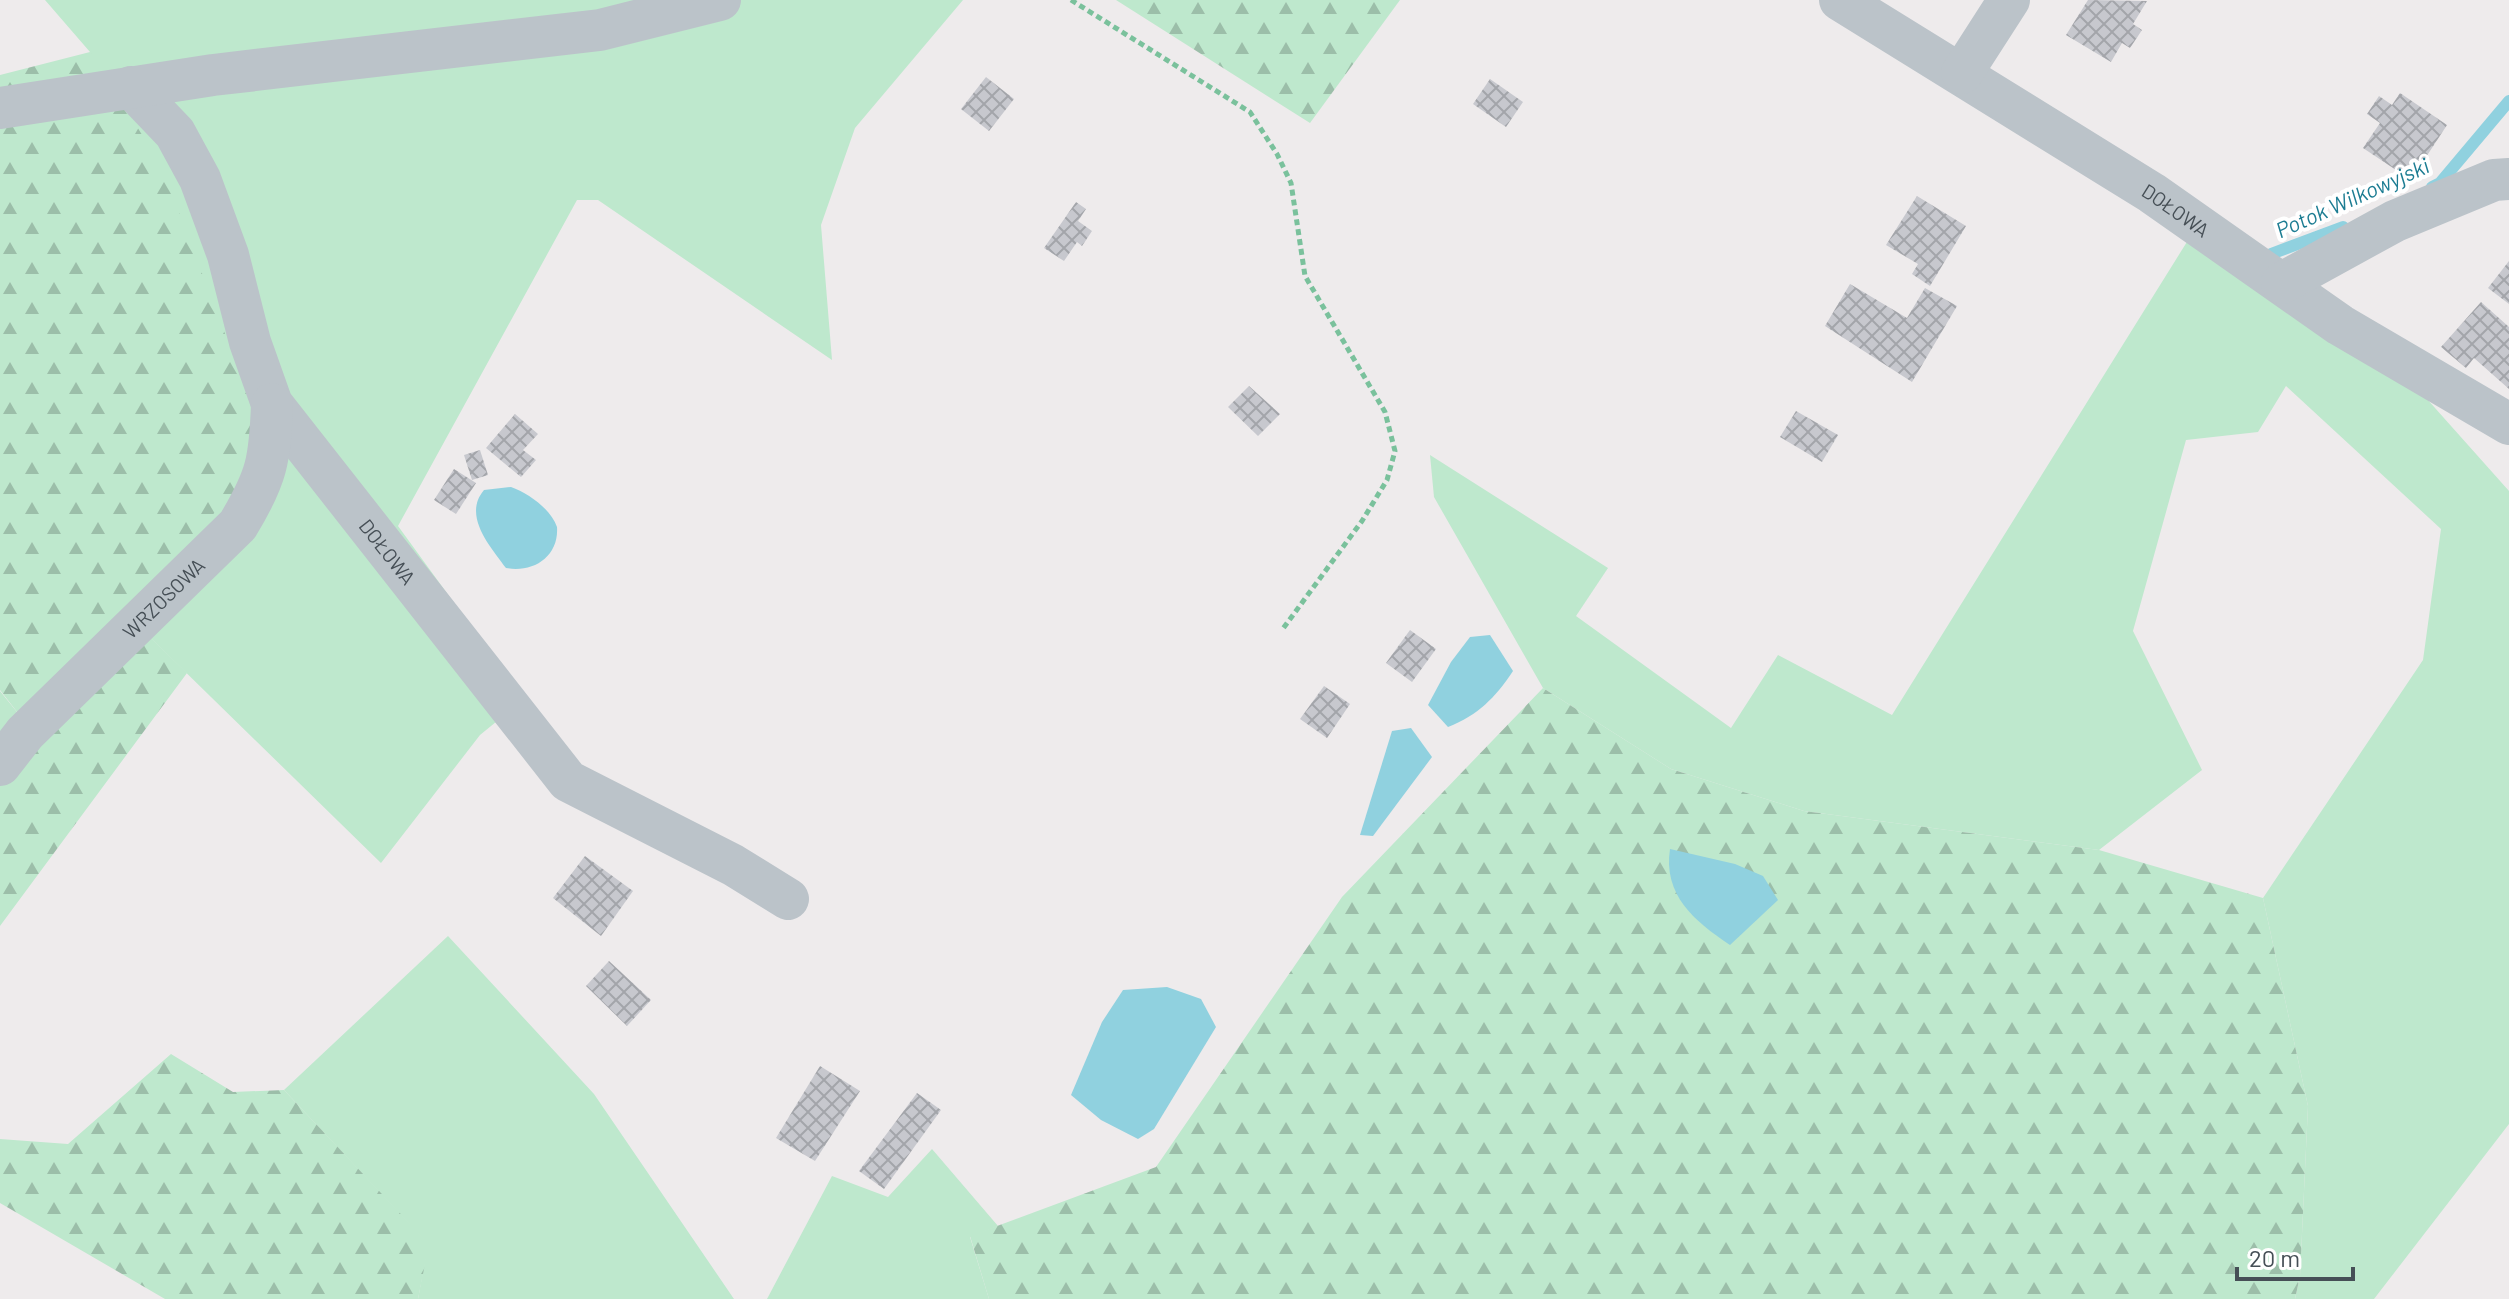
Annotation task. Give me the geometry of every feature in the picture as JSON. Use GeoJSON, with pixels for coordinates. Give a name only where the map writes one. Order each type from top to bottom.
{"type":"FeatureCollection","features":[{"type":"Feature","properties":{"kind":"street"},"geometry":{"type":"LineString","coordinates":[[0,108],[131,87],[600,30],[720,0]]}},
{"type":"Feature","properties":{"kind":"street","name":"DOŁOWA"},"geometry":{"type":"LineString","coordinates":[[1840,0],[2152,193],[2340,325],[2509,424]]}},
{"type":"Feature","properties":{"kind":"street"},"geometry":{"type":"LineString","coordinates":[[1962,73],[2009,0]]}},
{"type":"Feature","properties":{"kind":"street","name":"DOŁOWA"},"geometry":{"type":"LineString","coordinates":[[131,87],[175,133],[200,179],[228,255],[250,342],[272,404],[568,781],[733,865],[788,899]]}},
{"type":"Feature","properties":{"kind":"street"},"geometry":{"type":"LineString","coordinates":[[2282,283],[2395,221],[2494,180],[2509,179]]}},
{"type":"Feature","properties":{"kind":"street","name":"WRZOSOWA"},"geometry":{"type":"LineString","coordinates":[[0,765],[25,733],[238,525],[263,484],[270,444],[272,404]]}},
{"type":"Feature","properties":{"kind":"path"},"geometry":{"type":"LineString","coordinates":[[1071,0],[1250,112],[1291,183],[1305,276],[1325,317],[1385,412],[1395,451],[1387,480],[1362,521],[1282,630]]}},
{"type":"Feature","properties":{"kind":"green space"},"geometry":{"type":"Polygon","coordinates":[[[45,0],[963,0],[855,128],[821,225],[832,360],[598,200],[577,200],[398,526],[524,699],[480,735],[381,863],[122,610],[90,52],[45,0]]]}},
{"type":"Feature","properties":{"kind":"green space"},"geometry":{"type":"Polygon","coordinates":[[[1116,0],[1400,0],[1310,123],[1116,0]]]}},
{"type":"Feature","properties":{"kind":"green space"},"geometry":{"type":"Polygon","coordinates":[[[90,52],[161,165],[255,413],[238,488],[122,610],[187,673],[0,926],[0,745],[21,717],[0,690],[0,75],[90,52]]]}},
{"type":"Feature","properties":{"kind":"green space"},"geometry":{"type":"Polygon","coordinates":[[[2190,237],[2345,307],[2509,491],[2509,1124],[2374,1299],[2295,1299],[2300,1276],[2308,1106],[2263,898],[2423,660],[2441,529],[2286,386],[2258,432],[2186,440],[2133,631],[2202,770],[2099,850],[1804,811],[1671,769],[1543,688],[1434,497],[1430,455],[1608,568],[1576,616],[1731,728],[1778,655],[1892,715],[2190,237]]]}},
{"type":"Feature","properties":{"kind":"green space"},"geometry":{"type":"Polygon","coordinates":[[[1543,688],[1671,769],[1804,811],[2099,850],[2263,898],[2308,1106],[2300,1276],[2295,1299],[989,1299],[970,1236],[1156,1167],[1342,897],[1543,688]]]}},
{"type":"Feature","properties":{"kind":"green space"},"geometry":{"type":"Polygon","coordinates":[[[0,691],[21,717],[0,745],[0,691]]]}},
{"type":"Feature","properties":{"kind":"green space"},"geometry":{"type":"Polygon","coordinates":[[[448,936],[594,1094],[734,1299],[418,1299],[428,1244],[284,1090],[448,936]]]}},
{"type":"Feature","properties":{"kind":"green space"},"geometry":{"type":"Polygon","coordinates":[[[171,1054],[233,1092],[284,1090],[429,1244],[418,1299],[165,1299],[0,1203],[0,1139],[68,1144],[171,1054]]]}},
{"type":"Feature","properties":{"kind":"green space"},"geometry":{"type":"Polygon","coordinates":[[[932,1149],[998,1226],[970,1237],[989,1299],[767,1299],[832,1176],[888,1197],[932,1149]]]}},
{"type":"Feature","properties":{"kind":"water"},"geometry":{"type":"Polygon","coordinates":[[[511,487],[538,502],[557,527],[554,547],[549,554],[526,568],[506,568],[477,521],[478,500],[484,490],[511,487]]]}},
{"type":"Feature","properties":{"kind":"water"},"geometry":{"type":"Polygon","coordinates":[[[1490,635],[1513,671],[1485,705],[1448,727],[1428,705],[1451,662],[1470,637],[1490,635]]]}},
{"type":"Feature","properties":{"kind":"water"},"geometry":{"type":"Polygon","coordinates":[[[1411,728],[1432,757],[1373,836],[1360,835],[1392,731],[1411,728]]]}},
{"type":"Feature","properties":{"kind":"water"},"geometry":{"type":"Polygon","coordinates":[[[1670,849],[1735,864],[1763,876],[1778,900],[1730,945],[1693,916],[1676,893],[1671,880],[1670,849]]]}},
{"type":"Feature","properties":{"kind":"water"},"geometry":{"type":"Polygon","coordinates":[[[1167,987],[1201,999],[1216,1027],[1154,1129],[1138,1139],[1101,1120],[1071,1095],[1102,1022],[1123,990],[1167,987]]]}},
{"type":"Feature","properties":{"kind":"building"},"geometry":{"type":"Polygon","coordinates":[[[2088,0],[2147,1],[2133,24],[2142,30],[2130,48],[2122,43],[2111,62],[2066,35],[2088,0]]]}},
{"type":"Feature","properties":{"kind":"building"},"geometry":{"type":"Polygon","coordinates":[[[986,77],[1014,99],[989,131],[961,109],[986,77]]]}},
{"type":"Feature","properties":{"kind":"building"},"geometry":{"type":"Polygon","coordinates":[[[1490,79],[1523,102],[1506,127],[1473,104],[1490,79]]]}},
{"type":"Feature","properties":{"kind":"building"},"geometry":{"type":"Polygon","coordinates":[[[2400,93],[2447,125],[2411,180],[2363,148],[2380,123],[2367,114],[2379,96],[2392,105],[2400,93]]]}},
{"type":"Feature","properties":{"kind":"building"},"geometry":{"type":"Polygon","coordinates":[[[1917,196],[1966,226],[1930,286],[1912,274],[1918,264],[1886,245],[1917,196]]]}},
{"type":"Feature","properties":{"kind":"building"},"geometry":{"type":"Polygon","coordinates":[[[1076,202],[1086,209],[1078,221],[1092,231],[1082,246],[1077,242],[1064,261],[1044,248],[1076,202]]]}},
{"type":"Feature","properties":{"kind":"building"},"geometry":{"type":"Polygon","coordinates":[[[2509,261],[2509,304],[2488,288],[2509,261]]]}},
{"type":"Feature","properties":{"kind":"building"},"geometry":{"type":"Polygon","coordinates":[[[1850,284],[1907,318],[1925,288],[1957,306],[1912,382],[1825,326],[1850,284]]]}},
{"type":"Feature","properties":{"kind":"building"},"geometry":{"type":"Polygon","coordinates":[[[2481,302],[2509,327],[2509,389],[2474,358],[2466,368],[2441,347],[2481,302]]]}},
{"type":"Feature","properties":{"kind":"building"},"geometry":{"type":"Polygon","coordinates":[[[1249,386],[1280,414],[1258,436],[1228,407],[1249,386]]]}},
{"type":"Feature","properties":{"kind":"building"},"geometry":{"type":"Polygon","coordinates":[[[1796,411],[1838,435],[1822,462],[1780,437],[1796,411]]]}},
{"type":"Feature","properties":{"kind":"building"},"geometry":{"type":"Polygon","coordinates":[[[515,414],[538,434],[523,450],[536,460],[521,477],[486,448],[515,414]]]}},
{"type":"Feature","properties":{"kind":"building"},"geometry":{"type":"Polygon","coordinates":[[[480,450],[488,475],[472,480],[464,455],[480,450]]]}},
{"type":"Feature","properties":{"kind":"building"},"geometry":{"type":"Polygon","coordinates":[[[454,469],[476,483],[456,514],[434,500],[454,469]]]}},
{"type":"Feature","properties":{"kind":"building"},"geometry":{"type":"Polygon","coordinates":[[[1410,630],[1436,649],[1412,682],[1386,663],[1410,630]]]}},
{"type":"Feature","properties":{"kind":"building"},"geometry":{"type":"Polygon","coordinates":[[[1324,686],[1350,704],[1327,738],[1300,719],[1324,686]]]}},
{"type":"Feature","properties":{"kind":"building"},"geometry":{"type":"Polygon","coordinates":[[[585,856],[633,891],[601,936],[553,898],[585,856]]]}},
{"type":"Feature","properties":{"kind":"building"},"geometry":{"type":"Polygon","coordinates":[[[609,961],[651,1000],[627,1026],[586,986],[609,961]]]}},
{"type":"Feature","properties":{"kind":"building"},"geometry":{"type":"Polygon","coordinates":[[[820,1066],[860,1091],[815,1161],[776,1138],[820,1066]]]}},
{"type":"Feature","properties":{"kind":"building"},"geometry":{"type":"Polygon","coordinates":[[[917,1093],[941,1110],[884,1189],[859,1171],[917,1093]]]}},
{"type":"Feature","properties":{"kind":"waterway","name":"Potok Wilkowyjski"},"geometry":{"type":"LineString","coordinates":[[2432,187],[2440,183],[2509,101]]}},
{"type":"Feature","properties":{"kind":"waterway","name":"Potok Wilkowyjski"},"geometry":{"type":"LineString","coordinates":[[2271,254],[2343,227]]}}]}
